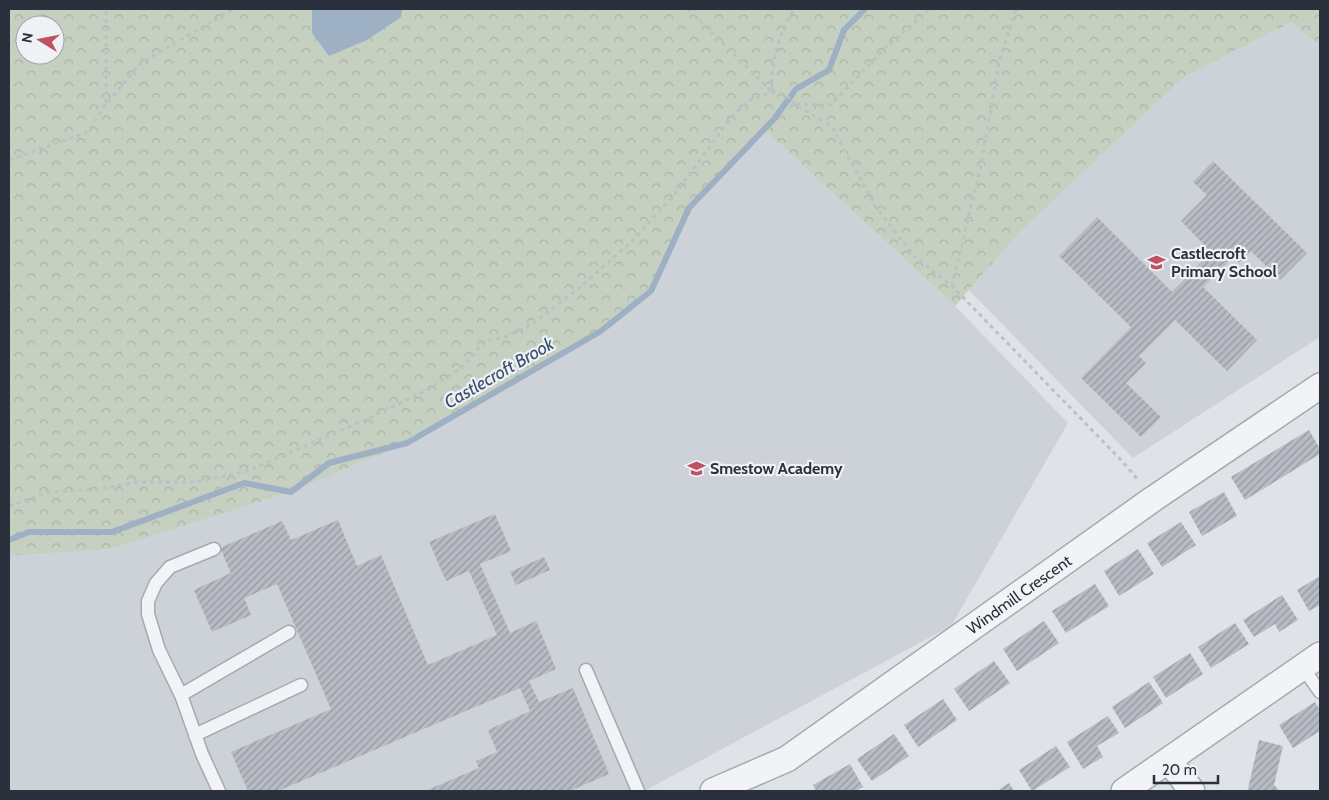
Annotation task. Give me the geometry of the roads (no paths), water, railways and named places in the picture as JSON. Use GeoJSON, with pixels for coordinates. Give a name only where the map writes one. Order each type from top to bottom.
{"type":"FeatureCollection","features":[{"type":"Feature","properties":{"kind":"street","name":"Windmill Crescent"},"geometry":{"type":"LineString","coordinates":[[713,791],[787,760],[1154,499],[1320,386]]}},
{"type":"Feature","properties":{"kind":"street"},"geometry":{"type":"LineString","coordinates":[[1124,791],[1311,661]]}},
{"type":"Feature","properties":{"kind":"street"},"geometry":{"type":"LineString","coordinates":[[1169,761],[1192,791]]}},
{"type":"Feature","properties":{"kind":"lane"},"geometry":{"type":"LineString","coordinates":[[214,549],[170,567],[156,583],[148,601],[148,614],[159,650],[181,695],[219,791]]}},
{"type":"Feature","properties":{"kind":"lane"},"geometry":{"type":"LineString","coordinates":[[181,695],[289,632]]}},
{"type":"Feature","properties":{"kind":"lane"},"geometry":{"type":"LineString","coordinates":[[1311,661],[1320,692]]}},
{"type":"Feature","properties":{"kind":"lane"},"geometry":{"type":"LineString","coordinates":[[586,670],[638,791]]}},
{"type":"Feature","properties":{"kind":"lane"},"geometry":{"type":"LineString","coordinates":[[195,734],[300,685]]}},
{"type":"Feature","properties":{"kind":"water"},"geometry":{"type":"Polygon","coordinates":[[[312,9],[402,9],[401,17],[367,40],[329,56],[312,33],[312,9]]]}},
{"type":"Feature","properties":{"kind":"waterway","name":"Castlecroft Brook"},"geometry":{"type":"LineString","coordinates":[[9,540],[29,532],[112,532],[244,483],[291,492],[329,463],[407,443],[601,331],[651,291],[689,208],[774,119],[796,89],[829,70],[844,30],[865,9]]}},
{"type":"Feature","properties":{"kind":"place","name":"Castlecroft Primary School"},"geometry":{"type":"Point","coordinates":[1157,262]}},
{"type":"Feature","properties":{"kind":"place","name":"Smestow Academy"},"geometry":{"type":"Point","coordinates":[696,468]}}]}
